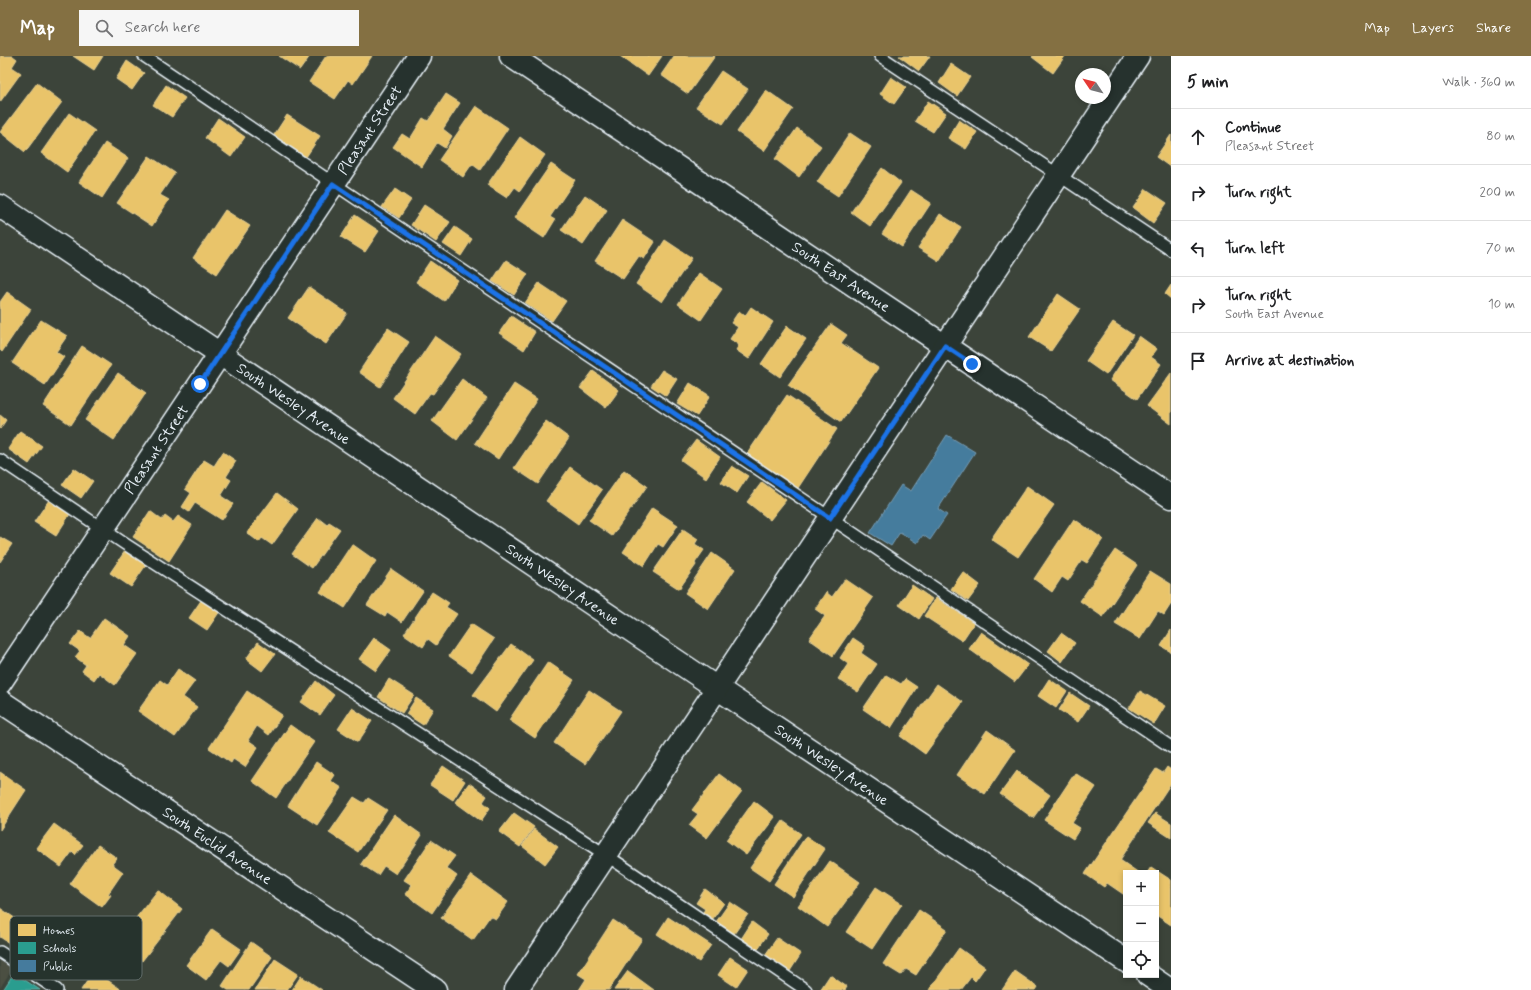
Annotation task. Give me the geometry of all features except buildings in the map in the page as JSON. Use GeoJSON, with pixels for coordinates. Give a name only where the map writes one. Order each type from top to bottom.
{"type":"FeatureCollection","features":[{"type":"Feature","properties":{"kind":"street","name":"Pleasant Street"},"geometry":{"type":"LineString","coordinates":[[0,683],[419,56]]}},
{"type":"Feature","properties":{"kind":"street","name":"South East Avenue"},"geometry":{"type":"LineString","coordinates":[[511,56],[1171,497]]}},
{"type":"Feature","properties":{"kind":"street"},"geometry":{"type":"LineString","coordinates":[[516,990],[1138,56]]}},
{"type":"Feature","properties":{"kind":"street","name":"South Wesley Avenue"},"geometry":{"type":"LineString","coordinates":[[0,206],[717,688],[1123,958]]}},
{"type":"Feature","properties":{"kind":"street","name":"South Euclid Avenue"},"geometry":{"type":"LineString","coordinates":[[0,701],[435,990]]}},
{"type":"Feature","properties":{"kind":"street"},"geometry":{"type":"LineString","coordinates":[[1152,978],[1170,990]]}},
{"type":"Feature","properties":{"kind":"lane"},"geometry":{"type":"LineString","coordinates":[[144,56],[1171,747]]}},
{"type":"Feature","properties":{"kind":"lane"},"geometry":{"type":"LineString","coordinates":[[880,56],[1171,250]]}},
{"type":"Feature","properties":{"kind":"lane"},"geometry":{"type":"LineString","coordinates":[[0,460],[103,529],[606,855],[806,990]]}},
{"type":"Feature","properties":{"kind":"lane"},"geometry":{"type":"LineString","coordinates":[[0,952],[10,959]]}},
{"type":"Feature","properties":{"kind":"lane"},"geometry":{"type":"LineString","coordinates":[[42,980],[57,990]]}},
{"type":"Feature","properties":{"kind":"shaded area"},"geometry":{"type":"Polygon","coordinates":[[[0,961],[10,968],[10,972],[0,988],[0,961]]]}},
{"type":"Feature","properties":{"kind":"route"},"geometry":{"type":"LineString","coordinates":[[200,384],[333,184],[830,518],[945,346],[972,364]]}}]}
